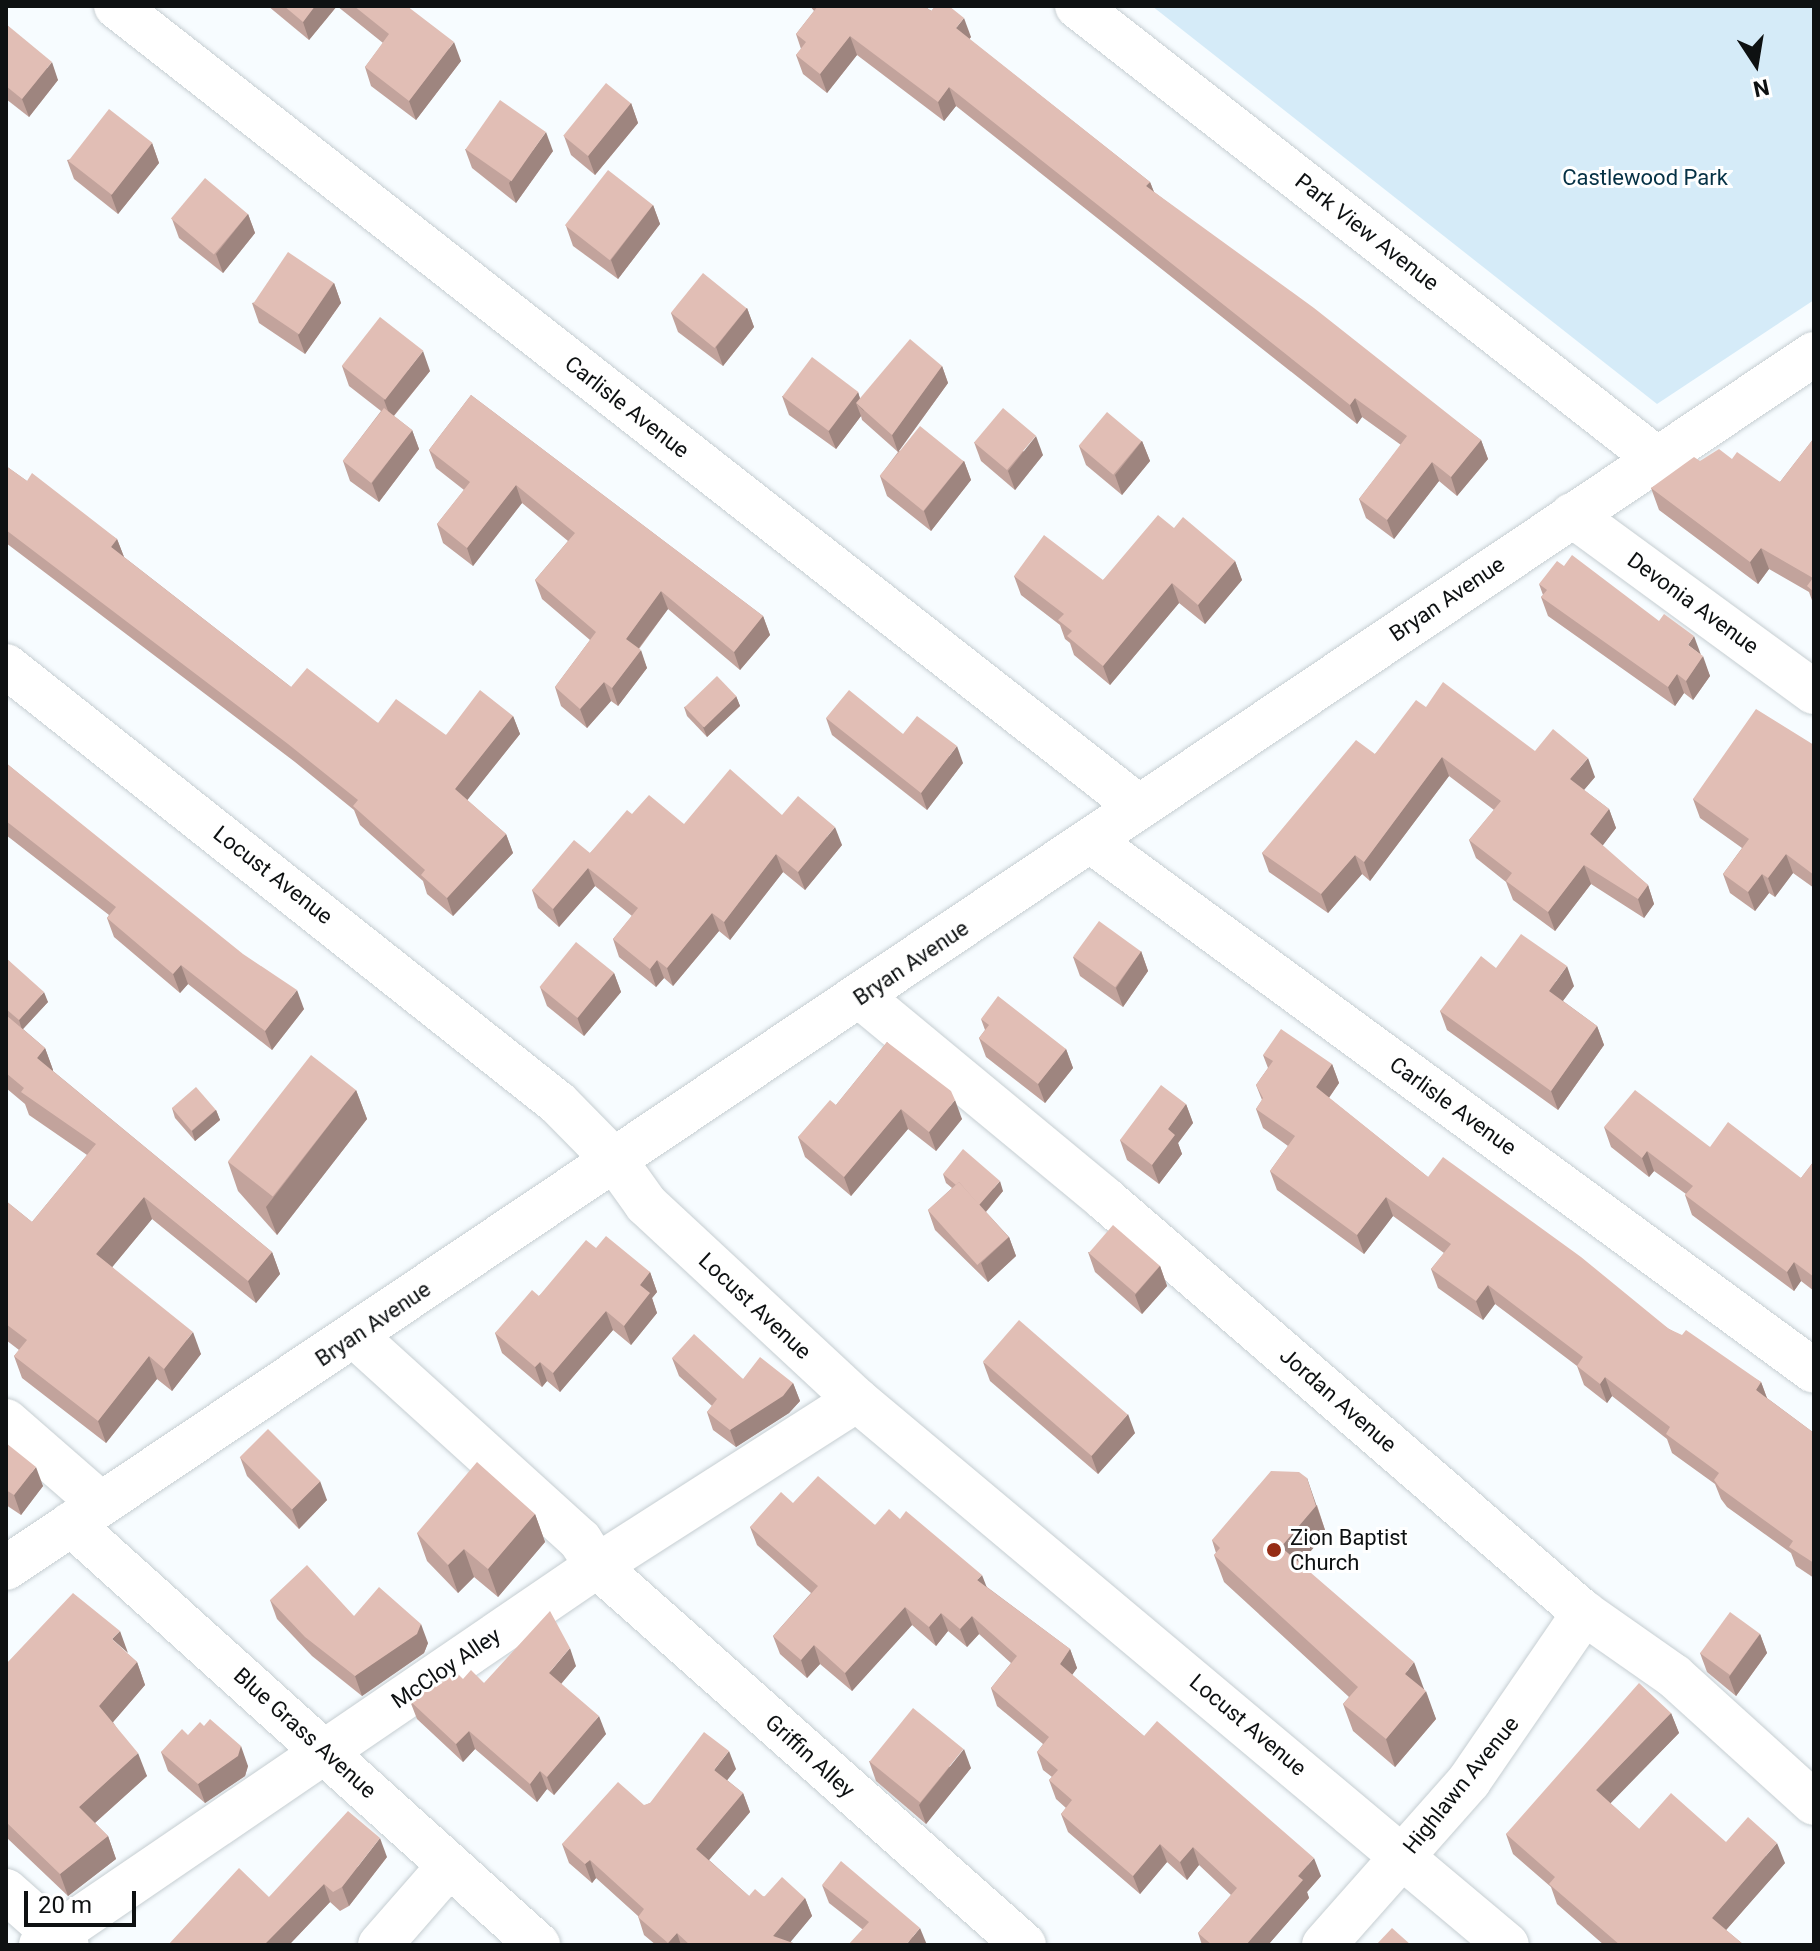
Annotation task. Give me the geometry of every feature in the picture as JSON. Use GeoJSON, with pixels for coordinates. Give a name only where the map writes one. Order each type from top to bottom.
{"type":"FeatureCollection","features":[{"type":"Feature","properties":{"kind":"street","name":"Carlisle Avenue"},"geometry":{"type":"LineString","coordinates":[[116,6],[1139,807]]}},
{"type":"Feature","properties":{"kind":"street","name":"Park View Avenue"},"geometry":{"type":"LineString","coordinates":[[1077,6],[1656,458]]}},
{"type":"Feature","properties":{"kind":"street","name":"Bryan Avenue"},"geometry":{"type":"LineString","coordinates":[[6,1568],[616,1162],[1814,354]]}},
{"type":"Feature","properties":{"kind":"street","name":"Devonia Avenue"},"geometry":{"type":"LineString","coordinates":[[1572,515],[1814,692]]}},
{"type":"Feature","properties":{"kind":"street","name":"Locust Avenue"},"geometry":{"type":"LineString","coordinates":[[6,666],[471,1029],[558,1103],[616,1162],[655,1213],[857,1400],[1405,1855],[1507,1945]]}},
{"type":"Feature","properties":{"kind":"street","name":"Carlisle Avenue"},"geometry":{"type":"LineString","coordinates":[[1091,841],[1814,1371]]}},
{"type":"Feature","properties":{"kind":"street","name":"Jordan Avenue"},"geometry":{"type":"LineString","coordinates":[[861,997],[1105,1199],[1584,1613],[1674,1676],[1814,1803]]}},
{"type":"Feature","properties":{"kind":"street","name":"Griffin Alley"},"geometry":{"type":"LineString","coordinates":[[355,1336],[580,1540],[597,1566],[1024,1945]]}},
{"type":"Feature","properties":{"kind":"street","name":"McCloy Alley"},"geometry":{"type":"LineString","coordinates":[[54,1942],[326,1750],[597,1566],[857,1400]]}},
{"type":"Feature","properties":{"kind":"street","name":"Blue Grass Avenue"},"geometry":{"type":"LineString","coordinates":[[6,1421],[86,1514],[448,1867],[538,1945]]}},
{"type":"Feature","properties":{"kind":"street","name":"Highlawn Avenue"},"geometry":{"type":"LineString","coordinates":[[1324,1945],[1405,1855],[1517,1717],[1584,1613]]}},
{"type":"Feature","properties":{"kind":"street"},"geometry":{"type":"LineString","coordinates":[[380,1945],[448,1867]]}},
{"type":"Feature","properties":{"kind":"street"},"geometry":{"type":"LineString","coordinates":[[6,1891],[54,1942]]}},
{"type":"Feature","properties":{"kind":"green space","name":"Castlewood Park"},"geometry":{"type":"Polygon","coordinates":[[[1152,6],[1814,6],[1814,300],[1657,404],[1152,6]]]}},
{"type":"Feature","properties":{"kind":"building"},"geometry":{"type":"Polygon","coordinates":[[[284,6],[315,6],[303,22],[284,6]]]}},
{"type":"Feature","properties":{"kind":"building"},"geometry":{"type":"Polygon","coordinates":[[[354,6],[407,6],[454,42],[409,101],[365,67],[389,34],[354,6]]]}},
{"type":"Feature","properties":{"kind":"building"},"geometry":{"type":"Polygon","coordinates":[[[818,6],[924,6],[931,11],[935,6],[949,6],[964,18],[956,28],[1150,182],[1146,186],[1314,308],[1481,440],[1451,477],[1432,462],[1387,520],[1359,499],[1407,436],[1355,398],[1350,405],[949,87],[938,102],[850,36],[820,74],[796,55],[806,42],[796,34],[818,6]]]}},
{"type":"Feature","properties":{"kind":"building"},"geometry":{"type":"Polygon","coordinates":[[[6,24],[52,62],[22,99],[6,86],[6,24]]]}},
{"type":"Feature","properties":{"kind":"building"},"geometry":{"type":"Polygon","coordinates":[[[606,83],[631,103],[588,156],[563,136],[606,83]]]}},
{"type":"Feature","properties":{"kind":"building"},"geometry":{"type":"Polygon","coordinates":[[[500,100],[546,132],[511,181],[466,149],[500,100]]]}},
{"type":"Feature","properties":{"kind":"building"},"geometry":{"type":"Polygon","coordinates":[[[109,109],[152,143],[112,195],[68,161],[109,109]]]}},
{"type":"Feature","properties":{"kind":"building"},"geometry":{"type":"Polygon","coordinates":[[[608,170],[653,205],[610,260],[565,225],[608,170]]]}},
{"type":"Feature","properties":{"kind":"building"},"geometry":{"type":"Polygon","coordinates":[[[205,178],[248,214],[214,255],[171,219],[205,178]]]}},
{"type":"Feature","properties":{"kind":"building"},"geometry":{"type":"Polygon","coordinates":[[[288,252],[334,283],[299,334],[253,303],[288,252]]]}},
{"type":"Feature","properties":{"kind":"building"},"geometry":{"type":"Polygon","coordinates":[[[703,273],[747,308],[714,348],[671,313],[703,273]]]}},
{"type":"Feature","properties":{"kind":"building"},"geometry":{"type":"Polygon","coordinates":[[[380,317],[423,351],[385,400],[342,366],[380,317]]]}},
{"type":"Feature","properties":{"kind":"building"},"geometry":{"type":"Polygon","coordinates":[[[910,339],[942,366],[892,435],[856,403],[910,339]]]}},
{"type":"Feature","properties":{"kind":"building"},"geometry":{"type":"Polygon","coordinates":[[[812,357],[858,392],[829,431],[783,396],[812,357]]]}},
{"type":"Feature","properties":{"kind":"building"},"geometry":{"type":"Polygon","coordinates":[[[471,395],[763,616],[734,652],[661,591],[626,639],[641,650],[612,688],[604,682],[580,709],[555,687],[596,632],[535,580],[575,533],[516,485],[467,548],[437,524],[470,482],[429,450],[471,395]]]}},
{"type":"Feature","properties":{"kind":"building"},"geometry":{"type":"Polygon","coordinates":[[[384,408],[412,430],[371,483],[343,461],[384,408]]]}},
{"type":"Feature","properties":{"kind":"building"},"geometry":{"type":"Polygon","coordinates":[[[1003,408],[1036,436],[1007,470],[974,442],[1003,408]]]}},
{"type":"Feature","properties":{"kind":"building"},"geometry":{"type":"Polygon","coordinates":[[[1107,412],[1141,441],[1113,475],[1079,446],[1107,412]]]}},
{"type":"Feature","properties":{"kind":"building"},"geometry":{"type":"Polygon","coordinates":[[[920,426],[964,461],[923,511],[880,476],[920,426]]]}},
{"type":"Feature","properties":{"kind":"building"},"geometry":{"type":"Polygon","coordinates":[[[1814,438],[1814,592],[1807,586],[1813,578],[1761,548],[1750,562],[1651,488],[1694,457],[1700,461],[1719,449],[1732,459],[1737,452],[1780,482],[1814,438]]]}},
{"type":"Feature","properties":{"kind":"building"},"geometry":{"type":"Polygon","coordinates":[[[6,466],[27,481],[32,473],[117,539],[111,547],[291,687],[307,668],[378,723],[396,699],[446,735],[480,690],[513,716],[455,789],[506,834],[447,898],[421,875],[425,870],[353,806],[358,800],[6,530],[6,466]]]}},
{"type":"Feature","properties":{"kind":"building"},"geometry":{"type":"Polygon","coordinates":[[[1158,515],[1174,528],[1183,517],[1235,561],[1198,605],[1172,583],[1103,666],[1067,636],[1072,631],[1058,620],[1064,614],[1014,576],[1044,535],[1103,580],[1158,515]]]}},
{"type":"Feature","properties":{"kind":"building"},"geometry":{"type":"Polygon","coordinates":[[[1572,555],[1659,621],[1664,614],[1694,636],[1688,645],[1703,656],[1686,681],[1677,674],[1668,687],[1541,597],[1547,590],[1539,584],[1557,561],[1564,566],[1572,555]]]}},
{"type":"Feature","properties":{"kind":"building"},"geometry":{"type":"Polygon","coordinates":[[[717,676],[736,696],[704,727],[685,707],[717,676]]]}},
{"type":"Feature","properties":{"kind":"building"},"geometry":{"type":"Polygon","coordinates":[[[1443,682],[1535,751],[1553,729],[1588,758],[1570,779],[1609,809],[1590,834],[1648,885],[1638,899],[1584,865],[1548,912],[1506,881],[1512,873],[1469,840],[1501,801],[1442,757],[1364,862],[1355,855],[1321,894],[1262,853],[1356,740],[1375,754],[1416,700],[1426,707],[1443,682]]]}},
{"type":"Feature","properties":{"kind":"building"},"geometry":{"type":"Polygon","coordinates":[[[849,690],[903,734],[917,716],[957,746],[921,793],[826,718],[849,690]]]}},
{"type":"Feature","properties":{"kind":"building"},"geometry":{"type":"Polygon","coordinates":[[[1756,709],[1814,745],[1814,875],[1786,854],[1768,878],[1762,874],[1748,892],[1723,874],[1749,839],[1693,799],[1756,709]]]}},
{"type":"Feature","properties":{"kind":"building"},"geometry":{"type":"Polygon","coordinates":[[[6,763],[243,954],[297,990],[265,1031],[181,965],[173,974],[107,918],[116,907],[6,821],[6,763]]]}},
{"type":"Feature","properties":{"kind":"building"},"geometry":{"type":"Polygon","coordinates":[[[730,769],[782,815],[798,796],[835,827],[798,872],[776,854],[724,922],[712,913],[667,968],[657,960],[650,969],[613,939],[638,908],[588,868],[553,909],[532,890],[574,840],[590,853],[627,810],[632,814],[649,795],[684,824],[730,769]]]}},
{"type":"Feature","properties":{"kind":"building"},"geometry":{"type":"Polygon","coordinates":[[[1099,921],[1141,952],[1115,987],[1073,957],[1099,921]]]}},
{"type":"Feature","properties":{"kind":"building"},"geometry":{"type":"Polygon","coordinates":[[[1521,934],[1567,966],[1549,991],[1597,1026],[1551,1091],[1440,1011],[1481,956],[1496,968],[1521,934]]]}},
{"type":"Feature","properties":{"kind":"building"},"geometry":{"type":"Polygon","coordinates":[[[576,942],[614,973],[578,1018],[539,987],[576,942]]]}},
{"type":"Feature","properties":{"kind":"building"},"geometry":{"type":"Polygon","coordinates":[[[6,958],[44,992],[19,1020],[6,1009],[6,958]]]}},
{"type":"Feature","properties":{"kind":"building"},"geometry":{"type":"Polygon","coordinates":[[[998,996],[1066,1049],[1038,1084],[979,1038],[989,1025],[981,1019],[998,996]]]}},
{"type":"Feature","properties":{"kind":"building"},"geometry":{"type":"Polygon","coordinates":[[[6,1015],[45,1048],[37,1058],[272,1252],[248,1281],[144,1197],[96,1254],[193,1332],[164,1369],[149,1356],[98,1421],[14,1356],[27,1340],[6,1324],[6,1201],[32,1222],[96,1144],[21,1092],[24,1088],[6,1073],[6,1015]]]}},
{"type":"Feature","properties":{"kind":"building"},"geometry":{"type":"Polygon","coordinates":[[[1281,1029],[1332,1064],[1316,1087],[1428,1177],[1443,1157],[1581,1257],[1669,1329],[1682,1335],[1686,1330],[1761,1382],[1756,1390],[1814,1433],[1814,1563],[1789,1547],[1793,1541],[1720,1488],[1714,1480],[1719,1473],[1666,1434],[1670,1427],[1605,1377],[1600,1384],[1577,1366],[1583,1357],[1488,1285],[1476,1301],[1431,1269],[1451,1244],[1386,1197],[1357,1235],[1270,1171],[1295,1136],[1256,1109],[1263,1098],[1256,1085],[1273,1061],[1263,1055],[1281,1029]]]}},
{"type":"Feature","properties":{"kind":"building"},"geometry":{"type":"Polygon","coordinates":[[[887,1042],[951,1091],[955,1100],[929,1132],[901,1109],[844,1177],[798,1137],[830,1100],[836,1105],[887,1042]]]}},
{"type":"Feature","properties":{"kind":"building"},"geometry":{"type":"Polygon","coordinates":[[[311,1055],[356,1090],[273,1196],[228,1161],[311,1055]]]}},
{"type":"Feature","properties":{"kind":"building"},"geometry":{"type":"Polygon","coordinates":[[[1161,1085],[1186,1104],[1168,1129],[1175,1135],[1152,1165],[1120,1140],[1161,1085]]]}},
{"type":"Feature","properties":{"kind":"building"},"geometry":{"type":"Polygon","coordinates":[[[196,1087],[216,1110],[192,1131],[172,1108],[196,1087]]]}},
{"type":"Feature","properties":{"kind":"building"},"geometry":{"type":"Polygon","coordinates":[[[1635,1090],[1710,1147],[1728,1122],[1801,1178],[1814,1161],[1814,1277],[1794,1262],[1787,1272],[1685,1195],[1693,1186],[1647,1151],[1642,1158],[1604,1127],[1635,1090]]]}},
{"type":"Feature","properties":{"kind":"building"},"geometry":{"type":"Polygon","coordinates":[[[963,1149],[1000,1181],[979,1205],[959,1182],[956,1185],[943,1174],[963,1149]]]}},
{"type":"Feature","properties":{"kind":"building"},"geometry":{"type":"Polygon","coordinates":[[[959,1182],[1009,1237],[977,1265],[928,1210],[959,1182]]]}},
{"type":"Feature","properties":{"kind":"building"},"geometry":{"type":"Polygon","coordinates":[[[1113,1225],[1160,1266],[1136,1294],[1089,1253],[1113,1225]]]}},
{"type":"Feature","properties":{"kind":"building"},"geometry":{"type":"Polygon","coordinates":[[[606,1236],[650,1272],[640,1285],[650,1293],[624,1326],[606,1311],[553,1373],[540,1362],[535,1367],[495,1333],[532,1290],[539,1296],[586,1240],[596,1248],[606,1236]]]}},
{"type":"Feature","properties":{"kind":"building"},"geometry":{"type":"Polygon","coordinates":[[[1019,1320],[1128,1414],[1092,1456],[983,1362],[1019,1320]]]}},
{"type":"Feature","properties":{"kind":"building"},"geometry":{"type":"Polygon","coordinates":[[[694,1334],[743,1379],[760,1357],[793,1383],[783,1396],[730,1430],[707,1412],[717,1399],[672,1358],[694,1334]]]}},
{"type":"Feature","properties":{"kind":"building"},"geometry":{"type":"Polygon","coordinates":[[[268,1429],[320,1481],[292,1510],[240,1457],[268,1429]]]}},
{"type":"Feature","properties":{"kind":"building"},"geometry":{"type":"Polygon","coordinates":[[[6,1443],[36,1467],[14,1495],[6,1490],[6,1443]]]}},
{"type":"Feature","properties":{"kind":"building"},"geometry":{"type":"Polygon","coordinates":[[[477,1462],[535,1514],[488,1569],[464,1549],[448,1565],[417,1533],[477,1462]]]}},
{"type":"Feature","properties":{"kind":"building"},"geometry":{"type":"Polygon","coordinates":[[[1271,1471],[1299,1472],[1307,1478],[1316,1506],[1281,1547],[1414,1662],[1405,1674],[1426,1691],[1386,1739],[1343,1704],[1358,1687],[1214,1555],[1220,1548],[1212,1540],[1271,1471]]]}},
{"type":"Feature","properties":{"kind":"building"},"geometry":{"type":"Polygon","coordinates":[[[818,1476],[875,1525],[889,1509],[900,1519],[906,1511],[982,1575],[977,1580],[1070,1649],[1060,1664],[1144,1736],[1157,1721],[1314,1858],[1298,1876],[1303,1880],[1246,1945],[1212,1945],[1198,1933],[1237,1888],[1193,1847],[1180,1862],[1160,1844],[1133,1876],[1061,1814],[1072,1800],[1049,1780],[1058,1770],[1037,1752],[1049,1737],[991,1688],[1017,1656],[972,1616],[960,1629],[941,1613],[929,1627],[905,1607],[845,1673],[814,1645],[801,1660],[773,1636],[818,1586],[750,1527],[781,1492],[793,1503],[818,1476]]]}},
{"type":"Feature","properties":{"kind":"building"},"geometry":{"type":"Polygon","coordinates":[[[307,1565],[354,1616],[379,1587],[421,1624],[417,1634],[355,1676],[305,1637],[270,1600],[307,1565]]]}},
{"type":"Feature","properties":{"kind":"building"},"geometry":{"type":"Polygon","coordinates":[[[73,1593],[120,1631],[112,1639],[137,1662],[99,1706],[138,1753],[79,1807],[108,1836],[60,1874],[6,1822],[6,1664],[73,1593]]]}},
{"type":"Feature","properties":{"kind":"building"},"geometry":{"type":"Polygon","coordinates":[[[550,1611],[570,1648],[549,1673],[599,1716],[547,1777],[540,1771],[530,1784],[469,1731],[456,1744],[410,1701],[455,1671],[463,1679],[471,1670],[484,1683],[550,1611]]]}},
{"type":"Feature","properties":{"kind":"building"},"geometry":{"type":"Polygon","coordinates":[[[1730,1612],[1760,1634],[1730,1675],[1700,1653],[1730,1612]]]}},
{"type":"Feature","properties":{"kind":"building"},"geometry":{"type":"Polygon","coordinates":[[[1639,1683],[1671,1713],[1596,1790],[1639,1829],[1671,1793],[1726,1842],[1748,1817],[1777,1843],[1712,1918],[1744,1945],[1620,1945],[1549,1884],[1555,1877],[1506,1834],[1639,1683]]]}},
{"type":"Feature","properties":{"kind":"building"},"geometry":{"type":"Polygon","coordinates":[[[913,1708],[964,1749],[920,1803],[870,1762],[913,1708]]]}},
{"type":"Feature","properties":{"kind":"building"},"geometry":{"type":"Polygon","coordinates":[[[210,1719],[241,1746],[238,1756],[198,1784],[161,1752],[182,1729],[188,1735],[200,1722],[204,1726],[210,1719]]]}},
{"type":"Feature","properties":{"kind":"building"},"geometry":{"type":"Polygon","coordinates":[[[704,1732],[729,1751],[714,1770],[743,1793],[696,1849],[749,1896],[755,1889],[764,1897],[782,1877],[805,1898],[773,1936],[799,1945],[690,1945],[677,1933],[668,1943],[638,1917],[644,1909],[590,1860],[585,1864],[562,1844],[618,1782],[644,1805],[650,1803],[704,1732]]]}},
{"type":"Feature","properties":{"kind":"building"},"geometry":{"type":"Polygon","coordinates":[[[348,1811],[380,1838],[342,1887],[333,1892],[324,1884],[264,1945],[168,1945],[239,1868],[269,1897],[348,1811]]]}},
{"type":"Feature","properties":{"kind":"building"},"geometry":{"type":"Polygon","coordinates":[[[841,1861],[920,1928],[906,1945],[848,1945],[869,1922],[822,1885],[841,1861]]]}},
{"type":"Feature","properties":{"kind":"building"},"geometry":{"type":"Polygon","coordinates":[[[1392,1928],[1411,1945],[1376,1945],[1392,1928]]]}},
{"type":"Feature","properties":{"kind":"place","name":"Zion Baptist Church"},"geometry":{"type":"Point","coordinates":[1274,1550]}}]}
